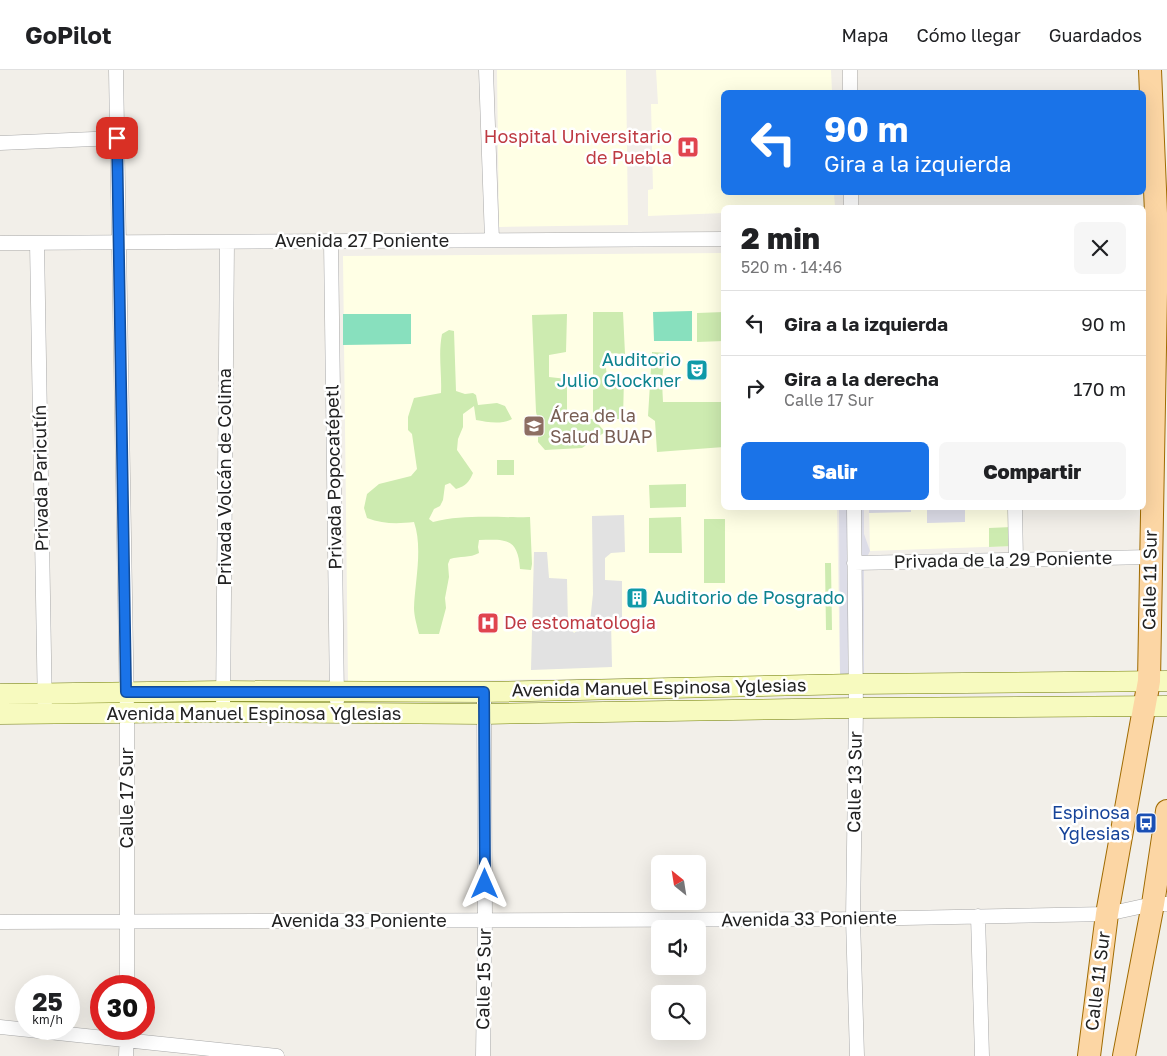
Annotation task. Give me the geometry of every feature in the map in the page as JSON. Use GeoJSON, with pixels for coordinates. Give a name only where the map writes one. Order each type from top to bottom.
{"type":"FeatureCollection","features":[{"type":"Feature","properties":{"kind":"main road","name":"Calle 11 Sur"},"geometry":{"type":"LineString","coordinates":[[1089,1056],[1107,914],[1144,706],[1158,681],[1148,463],[1149,364],[1156,237],[1150,70]]}},
{"type":"Feature","properties":{"kind":"main road","name":"Avenida Manuel Espinosa Yglesias"},"geometry":{"type":"LineString","coordinates":[[0,694],[223,691],[484,692],[856,684],[1158,681]]}},
{"type":"Feature","properties":{"kind":"main road","name":"Avenida Manuel Espinosa Yglesias"},"geometry":{"type":"LineString","coordinates":[[0,714],[223,712],[484,714],[856,708],[1167,706]]}},
{"type":"Feature","properties":{"kind":"main road","name":"Calle 11 Sur"},"geometry":{"type":"LineString","coordinates":[[1124,1056],[1160,904],[1167,811]]}},
{"type":"Feature","properties":{"kind":"street","name":"Calle 17 Sur"},"geometry":{"type":"LineString","coordinates":[[116,70],[127,713],[127,975]]}},
{"type":"Feature","properties":{"kind":"street"},"geometry":{"type":"LineString","coordinates":[[486,70],[492,240]]}},
{"type":"Feature","properties":{"kind":"street"},"geometry":{"type":"LineString","coordinates":[[850,70],[850,90]]}},
{"type":"Feature","properties":{"kind":"street"},"geometry":{"type":"LineString","coordinates":[[0,143],[117,138]]}},
{"type":"Feature","properties":{"kind":"street","name":"Avenida 27 Poniente"},"geometry":{"type":"LineString","coordinates":[[0,243],[721,239]]}},
{"type":"Feature","properties":{"kind":"street","name":"Privada Popocatépetl"},"geometry":{"type":"LineString","coordinates":[[331,241],[337,713]]}},
{"type":"Feature","properties":{"kind":"street","name":"Privada Volcán de Colima"},"geometry":{"type":"LineString","coordinates":[[223,712],[227,242]]}},
{"type":"Feature","properties":{"kind":"street","name":"Privada Paricutín"},"geometry":{"type":"LineString","coordinates":[[37,243],[45,714]]}},
{"type":"Feature","properties":{"kind":"street","name":"Calle 13 Sur"},"geometry":{"type":"LineString","coordinates":[[854,510],[856,708],[853,919],[857,1056]]}},
{"type":"Feature","properties":{"kind":"street"},"geometry":{"type":"LineString","coordinates":[[1015,510],[1016,560]]}},
{"type":"Feature","properties":{"kind":"street","name":"Privada de la 29 Poniente"},"geometry":{"type":"LineString","coordinates":[[854,563],[1151,557]]}},
{"type":"Feature","properties":{"kind":"street","name":"Calle 15 Sur"},"geometry":{"type":"LineString","coordinates":[[483,1056],[485,921],[484,692]]}},
{"type":"Feature","properties":{"kind":"street","name":"Avenida 33 Poniente"},"geometry":{"type":"LineString","coordinates":[[0,922],[127,920],[853,919],[1107,914],[1160,904]]}},
{"type":"Feature","properties":{"kind":"street"},"geometry":{"type":"LineString","coordinates":[[978,916],[982,1056]]}},
{"type":"Feature","properties":{"kind":"street"},"geometry":{"type":"LineString","coordinates":[[0,1027],[90,1032]]}},
{"type":"Feature","properties":{"kind":"street"},"geometry":{"type":"LineString","coordinates":[[155,1038],[277,1056]]}},
{"type":"Feature","properties":{"kind":"street"},"geometry":{"type":"LineString","coordinates":[[126,1056],[127,1040]]}},
{"type":"Feature","properties":{"kind":"shaded area"},"geometry":{"type":"Polygon","coordinates":[[[497,70],[626,70],[628,225],[499,227],[497,70]]]}},
{"type":"Feature","properties":{"kind":"shaded area","name":"Hospital Universitario de Puebla"},"geometry":{"type":"Polygon","coordinates":[[[656,70],[831,70],[832,90],[721,90],[721,195],[834,195],[835,205],[721,205],[721,213],[648,216],[648,190],[653,189],[651,104],[658,104],[656,70]]]}},
{"type":"Feature","properties":{"kind":"shaded area","name":"Área de la Salud BUAP"},"geometry":{"type":"Polygon","coordinates":[[[721,253],[721,510],[837,510],[840,675],[348,682],[343,256],[721,253]]]}},
{"type":"Feature","properties":{"kind":"shaded area"},"geometry":{"type":"Polygon","coordinates":[[[839,510],[864,510],[864,534],[870,551],[864,563],[864,675],[840,675],[839,510]]]}},
{"type":"Feature","properties":{"kind":"shaded area"},"geometry":{"type":"Polygon","coordinates":[[[869,510],[1012,510],[1013,546],[870,551],[869,510]]]}},
{"type":"Feature","properties":{"kind":"shaded area"},"geometry":{"type":"Polygon","coordinates":[[[869,510],[911,510],[911,512],[869,513],[869,510]]]}},
{"type":"Feature","properties":{"kind":"shaded area"},"geometry":{"type":"Polygon","coordinates":[[[927,510],[965,510],[965,522],[927,523],[927,510]]]}},
{"type":"Feature","properties":{"kind":"shaded area"},"geometry":{"type":"Polygon","coordinates":[[[624,515],[625,552],[611,553],[605,558],[605,580],[622,581],[622,620],[611,621],[612,667],[531,670],[534,552],[547,552],[549,578],[567,579],[568,626],[574,633],[590,622],[593,594],[592,516],[624,515]]]}},
{"type":"Feature","properties":{"kind":"green space"},"geometry":{"type":"Polygon","coordinates":[[[692,311],[692,341],[654,341],[653,312],[692,311]]]}},
{"type":"Feature","properties":{"kind":"green space"},"geometry":{"type":"Polygon","coordinates":[[[593,312],[623,312],[625,354],[604,353],[607,376],[624,378],[623,419],[594,419],[605,432],[582,448],[545,450],[538,442],[532,315],[567,314],[566,352],[549,355],[549,377],[567,379],[567,419],[593,419],[593,312]]]}},
{"type":"Feature","properties":{"kind":"green space"},"geometry":{"type":"Polygon","coordinates":[[[721,312],[721,341],[697,342],[697,313],[721,312]]]}},
{"type":"Feature","properties":{"kind":"green space"},"geometry":{"type":"Polygon","coordinates":[[[343,314],[411,314],[411,344],[343,345],[343,314]]]}},
{"type":"Feature","properties":{"kind":"green space"},"geometry":{"type":"Polygon","coordinates":[[[449,330],[454,331],[456,391],[465,394],[473,393],[476,395],[478,405],[497,403],[505,406],[512,419],[499,422],[476,420],[474,406],[463,414],[463,427],[458,439],[457,450],[473,473],[462,487],[456,489],[450,483],[445,485],[443,500],[440,506],[434,509],[429,519],[433,522],[469,517],[530,517],[532,564],[531,570],[520,569],[517,551],[509,542],[479,540],[479,553],[472,556],[450,559],[445,598],[446,608],[439,634],[419,634],[414,611],[418,543],[414,522],[390,523],[373,520],[367,518],[364,508],[367,494],[379,484],[411,476],[417,469],[412,434],[408,430],[408,417],[414,398],[441,393],[441,341],[442,334],[449,330]]]}},
{"type":"Feature","properties":{"kind":"green space"},"geometry":{"type":"Polygon","coordinates":[[[652,352],[668,353],[663,371],[663,402],[721,402],[721,447],[657,452],[655,421],[648,416],[652,352]]]}},
{"type":"Feature","properties":{"kind":"green space"},"geometry":{"type":"Polygon","coordinates":[[[497,460],[514,460],[514,475],[497,475],[497,460]]]}},
{"type":"Feature","properties":{"kind":"green space"},"geometry":{"type":"Polygon","coordinates":[[[686,484],[686,507],[650,508],[649,485],[686,484]]]}},
{"type":"Feature","properties":{"kind":"green space"},"geometry":{"type":"Polygon","coordinates":[[[681,517],[682,553],[649,553],[649,518],[681,517]]]}},
{"type":"Feature","properties":{"kind":"green space"},"geometry":{"type":"Polygon","coordinates":[[[704,519],[725,519],[725,583],[704,583],[704,519]]]}},
{"type":"Feature","properties":{"kind":"green space"},"geometry":{"type":"Polygon","coordinates":[[[1012,527],[1013,546],[989,547],[989,528],[1012,527]]]}},
{"type":"Feature","properties":{"kind":"green space"},"geometry":{"type":"Polygon","coordinates":[[[825,563],[831,563],[832,630],[826,630],[825,563]]]}},
{"type":"Feature","properties":{"kind":"place","name":"Hospital Universitario de Puebla"},"geometry":{"type":"Point","coordinates":[688,147]}},
{"type":"Feature","properties":{"kind":"place","name":"Auditorio Julio Glockner"},"geometry":{"type":"Point","coordinates":[697,370]}},
{"type":"Feature","properties":{"kind":"place","name":"Área de la Salud BUAP"},"geometry":{"type":"Point","coordinates":[534,426]}},
{"type":"Feature","properties":{"kind":"place","name":"Auditorio de Posgrado"},"geometry":{"type":"Point","coordinates":[637,598]}},
{"type":"Feature","properties":{"kind":"place","name":"De estomatologia"},"geometry":{"type":"Point","coordinates":[488,623]}},
{"type":"Feature","properties":{"kind":"place","name":"Espinosa Yglesias"},"geometry":{"type":"Point","coordinates":[1146,823]}},
{"type":"Feature","properties":{"kind":"route"},"geometry":{"type":"LineString","coordinates":[[117,138],[126,692],[484,692],[485,884]]}}]}
